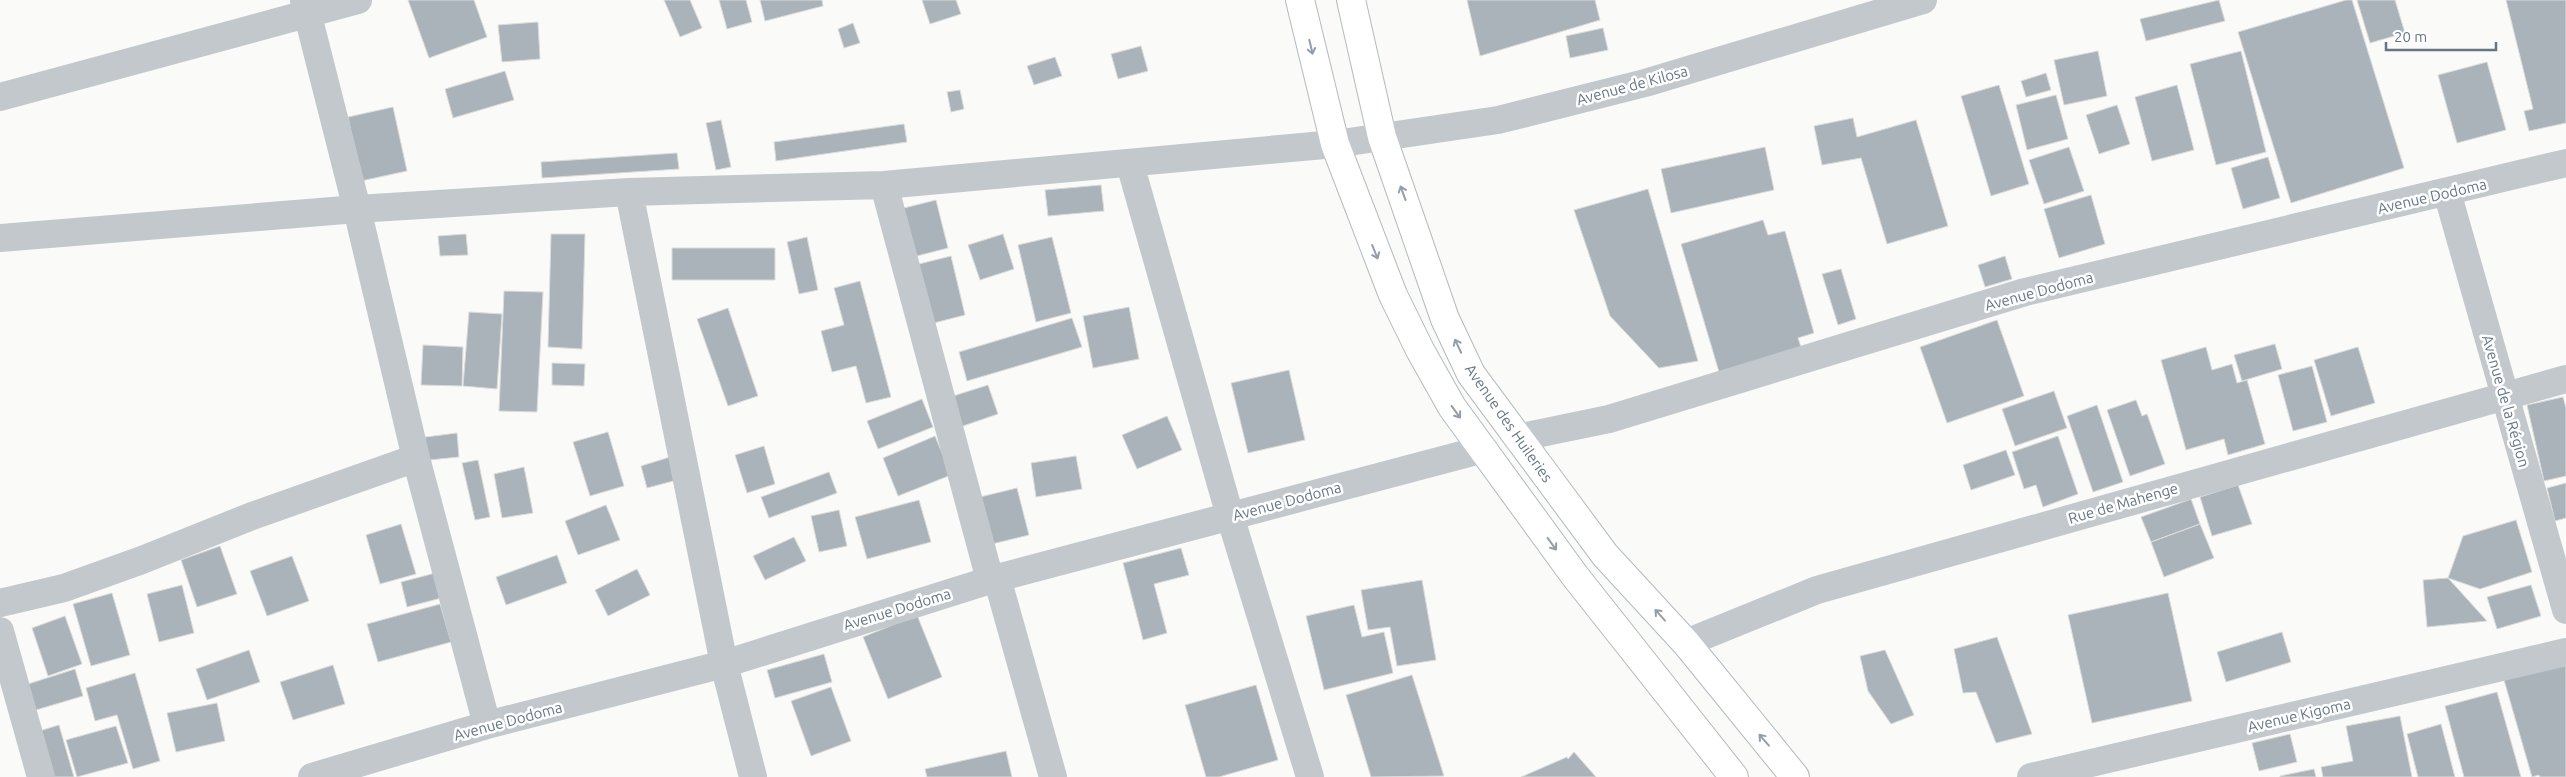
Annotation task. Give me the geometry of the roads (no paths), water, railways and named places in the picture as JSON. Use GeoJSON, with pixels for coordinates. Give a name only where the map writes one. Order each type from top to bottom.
{"type":"FeatureCollection","features":[{"type":"Feature","properties":{"kind":"main road"},"geometry":{"type":"LineString","coordinates":[[1300,0],[1335,144],[1369,238],[1420,350],[1452,407],[1575,576],[1734,777]]}},
{"type":"Feature","properties":{"kind":"main road","name":"Avenue des Huileries"},"geometry":{"type":"LineString","coordinates":[[1351,0],[1382,137],[1445,319],[1471,374],[1516,438],[1605,555],[1686,643],[1795,777]]}},
{"type":"Feature","properties":{"kind":"street"},"geometry":{"type":"LineString","coordinates":[[0,97],[306,7],[358,0]]}},
{"type":"Feature","properties":{"kind":"street","name":"Avenue de Kilosa"},"geometry":{"type":"LineString","coordinates":[[0,238],[357,209],[629,192],[884,185],[1335,144],[1498,120],[1626,88],[1923,0]]}},
{"type":"Feature","properties":{"kind":"street"},"geometry":{"type":"LineString","coordinates":[[306,7],[357,209],[416,458],[488,725]]}},
{"type":"Feature","properties":{"kind":"street","name":"Avenue Dodoma"},"geometry":{"type":"LineString","coordinates":[[1516,438],[1609,419],[2025,292],[2566,163]]}},
{"type":"Feature","properties":{"kind":"street"},"geometry":{"type":"LineString","coordinates":[[1130,164],[1230,516],[1310,777]]}},
{"type":"Feature","properties":{"kind":"street"},"geometry":{"type":"LineString","coordinates":[[884,185],[994,579],[1053,777]]}},
{"type":"Feature","properties":{"kind":"street"},"geometry":{"type":"LineString","coordinates":[[629,192],[724,664],[753,777]]}},
{"type":"Feature","properties":{"kind":"street","name":"Avenue de la Région"},"geometry":{"type":"LineString","coordinates":[[2447,192],[2503,396],[2566,610]]}},
{"type":"Feature","properties":{"kind":"street","name":"Rue de Mahenge"},"geometry":{"type":"LineString","coordinates":[[1686,643],[1817,590],[2566,379]]}},
{"type":"Feature","properties":{"kind":"street","name":"Avenue Dodoma"},"geometry":{"type":"LineString","coordinates":[[312,777],[488,725],[724,664],[807,636],[994,579],[1484,449]]}},
{"type":"Feature","properties":{"kind":"street"},"geometry":{"type":"LineString","coordinates":[[0,603],[64,588],[142,560],[252,516],[416,458]]}},
{"type":"Feature","properties":{"kind":"street"},"geometry":{"type":"LineString","coordinates":[[0,631],[41,777]]}},
{"type":"Feature","properties":{"kind":"street","name":"Avenue Kigoma"},"geometry":{"type":"LineString","coordinates":[[2031,777],[2566,652]]}}]}
